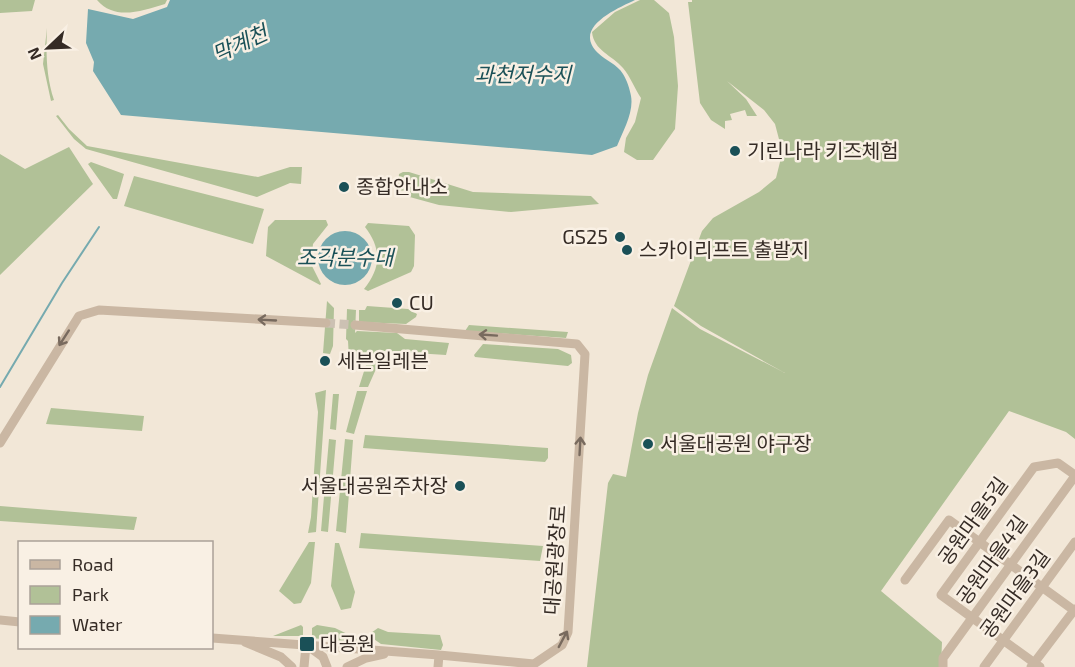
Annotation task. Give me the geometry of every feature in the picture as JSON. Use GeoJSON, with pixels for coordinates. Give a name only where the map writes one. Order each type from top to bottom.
{"type":"FeatureCollection","features":[{"type":"Feature","properties":{"kind":"street"},"geometry":{"type":"LineString","coordinates":[[0,442],[79,316],[99,310],[326,323]]}},
{"type":"Feature","properties":{"kind":"street","name":"대공원광장로"},"geometry":{"type":"LineString","coordinates":[[213,638],[440,655],[535,666],[562,645],[568,632],[585,354],[577,344],[571,343],[355,325]]}},
{"type":"Feature","properties":{"kind":"street","name":"공원마을5길"},"geometry":{"type":"LineString","coordinates":[[973,618],[941,595],[1034,467],[1058,463],[1075,476]]}},
{"type":"Feature","properties":{"kind":"street","name":"공원마을4길"},"geometry":{"type":"LineString","coordinates":[[944,667],[943,658],[1075,476]]}},
{"type":"Feature","properties":{"kind":"street"},"geometry":{"type":"LineString","coordinates":[[905,580],[949,520],[1075,610],[1035,666],[973,618]]}},
{"type":"Feature","properties":{"kind":"street","name":"공원마을3길"},"geometry":{"type":"LineString","coordinates":[[984,667],[1075,542]]}},
{"type":"Feature","properties":{"kind":"street"},"geometry":{"type":"LineString","coordinates":[[0,614],[16,621]]}},
{"type":"Feature","properties":{"kind":"street"},"geometry":{"type":"LineString","coordinates":[[0,620],[16,621]]}},
{"type":"Feature","properties":{"kind":"street"},"geometry":{"type":"LineString","coordinates":[[240,640],[281,657],[292,667]]}},
{"type":"Feature","properties":{"kind":"street"},"geometry":{"type":"LineString","coordinates":[[304,667],[306,645]]}},
{"type":"Feature","properties":{"kind":"street"},"geometry":{"type":"LineString","coordinates":[[306,645],[323,657],[327,667]]}},
{"type":"Feature","properties":{"kind":"street"},"geometry":{"type":"LineString","coordinates":[[347,667],[366,658],[399,652]]}},
{"type":"Feature","properties":{"kind":"street"},"geometry":{"type":"LineString","coordinates":[[438,667],[440,655]]}},
{"type":"Feature","properties":{"kind":"green space"},"geometry":{"type":"Polygon","coordinates":[[[0,0],[35,0],[32,11],[0,13],[0,0]]]}},
{"type":"Feature","properties":{"kind":"green space"},"geometry":{"type":"Polygon","coordinates":[[[97,0],[167,0],[165,4],[147,9],[120,12],[104,6],[97,0]]]}},
{"type":"Feature","properties":{"kind":"green space"},"geometry":{"type":"Polygon","coordinates":[[[640,0],[654,0],[669,13],[674,37],[678,86],[675,129],[653,160],[637,160],[624,152],[626,138],[635,122],[641,98],[623,68],[596,44],[592,32],[615,12],[640,0]]]}},
{"type":"Feature","properties":{"kind":"green space"},"geometry":{"type":"Polygon","coordinates":[[[692,0],[1075,0],[1075,439],[1066,432],[1009,411],[881,591],[942,642],[941,667],[587,667],[608,483],[613,474],[626,477],[648,375],[672,308],[700,329],[785,373],[701,326],[674,306],[702,231],[713,218],[759,192],[776,178],[781,158],[775,124],[764,110],[727,81],[746,99],[757,116],[747,116],[745,110],[730,114],[732,120],[725,121],[725,129],[711,120],[700,103],[688,2],[692,0]]]}},
{"type":"Feature","properties":{"kind":"green space"},"geometry":{"type":"Polygon","coordinates":[[[47,28],[47,64],[54,100],[51,101],[43,64],[47,28]]]}},
{"type":"Feature","properties":{"kind":"green space"},"geometry":{"type":"Polygon","coordinates":[[[58,115],[87,146],[258,177],[290,167],[302,167],[301,184],[290,183],[257,197],[86,149],[74,139],[56,116],[58,115]]]}},
{"type":"Feature","properties":{"kind":"green space"},"geometry":{"type":"Polygon","coordinates":[[[69,147],[93,184],[0,275],[0,154],[25,169],[69,147]]]}},
{"type":"Feature","properties":{"kind":"green space"},"geometry":{"type":"Polygon","coordinates":[[[91,162],[124,174],[117,199],[113,199],[88,164],[91,162]]]}},
{"type":"Feature","properties":{"kind":"green space"},"geometry":{"type":"Polygon","coordinates":[[[403,172],[473,192],[591,196],[599,204],[511,212],[439,205],[406,196],[407,191],[398,190],[399,174],[403,172]]]}},
{"type":"Feature","properties":{"kind":"green space"},"geometry":{"type":"Polygon","coordinates":[[[134,176],[264,209],[253,244],[124,206],[134,176]]]}},
{"type":"Feature","properties":{"kind":"green space"},"geometry":{"type":"Polygon","coordinates":[[[275,220],[326,220],[328,225],[313,244],[311,264],[320,285],[266,256],[268,227],[275,220]]]}},
{"type":"Feature","properties":{"kind":"green space"},"geometry":{"type":"Polygon","coordinates":[[[368,223],[409,226],[415,235],[414,266],[411,272],[368,291],[364,289],[374,274],[377,251],[365,227],[368,223]]]}},
{"type":"Feature","properties":{"kind":"green space"},"geometry":{"type":"Polygon","coordinates":[[[327,301],[334,308],[333,346],[330,354],[323,353],[327,301]]]}},
{"type":"Feature","properties":{"kind":"green space"},"geometry":{"type":"Polygon","coordinates":[[[367,306],[408,309],[417,314],[406,324],[359,322],[359,310],[365,310],[367,306]]]}},
{"type":"Feature","properties":{"kind":"green space"},"geometry":{"type":"Polygon","coordinates":[[[347,309],[356,310],[355,333],[357,331],[397,333],[405,339],[449,343],[446,355],[384,351],[368,387],[359,387],[366,365],[349,359],[346,339],[347,309]]]}},
{"type":"Feature","properties":{"kind":"green space"},"geometry":{"type":"Polygon","coordinates":[[[469,325],[568,332],[566,338],[465,331],[469,325]]]}},
{"type":"Feature","properties":{"kind":"green space"},"geometry":{"type":"Polygon","coordinates":[[[483,344],[558,349],[571,355],[572,363],[568,366],[475,357],[474,355],[483,344]]]}},
{"type":"Feature","properties":{"kind":"green space"},"geometry":{"type":"Polygon","coordinates":[[[326,390],[316,532],[308,533],[318,412],[315,393],[326,390]]]}},
{"type":"Feature","properties":{"kind":"green space"},"geometry":{"type":"Polygon","coordinates":[[[357,391],[367,391],[354,434],[346,432],[357,391]]]}},
{"type":"Feature","properties":{"kind":"green space"},"geometry":{"type":"Polygon","coordinates":[[[333,394],[339,394],[336,430],[330,429],[333,394]]]}},
{"type":"Feature","properties":{"kind":"green space"},"geometry":{"type":"Polygon","coordinates":[[[51,408],[144,416],[142,431],[46,424],[51,408]]]}},
{"type":"Feature","properties":{"kind":"green space"},"geometry":{"type":"Polygon","coordinates":[[[365,435],[548,448],[548,458],[545,462],[363,448],[365,435]]]}},
{"type":"Feature","properties":{"kind":"green space"},"geometry":{"type":"Polygon","coordinates":[[[329,439],[336,440],[328,532],[321,531],[329,439]]]}},
{"type":"Feature","properties":{"kind":"green space"},"geometry":{"type":"Polygon","coordinates":[[[345,439],[353,440],[346,533],[336,531],[345,439]]]}},
{"type":"Feature","properties":{"kind":"green space"},"geometry":{"type":"Polygon","coordinates":[[[0,506],[137,517],[134,530],[0,521],[0,506]]]}},
{"type":"Feature","properties":{"kind":"green space"},"geometry":{"type":"Polygon","coordinates":[[[361,533],[543,546],[540,561],[359,548],[361,533]]]}},
{"type":"Feature","properties":{"kind":"green space"},"geometry":{"type":"Polygon","coordinates":[[[309,542],[315,542],[311,583],[301,603],[294,604],[279,591],[309,542]]]}},
{"type":"Feature","properties":{"kind":"green space"},"geometry":{"type":"Polygon","coordinates":[[[335,543],[339,543],[355,592],[351,608],[341,610],[331,586],[335,543]]]}},
{"type":"Feature","properties":{"kind":"green space"},"geometry":{"type":"Polygon","coordinates":[[[301,625],[303,636],[273,636],[301,625]]]}},
{"type":"Feature","properties":{"kind":"green space"},"geometry":{"type":"Polygon","coordinates":[[[317,625],[335,628],[368,644],[312,638],[312,628],[317,625]]]}},
{"type":"Feature","properties":{"kind":"green space"},"geometry":{"type":"Polygon","coordinates":[[[378,628],[388,632],[440,635],[443,645],[441,650],[381,644],[368,635],[378,628]]]}},
{"type":"Feature","properties":{"kind":"water","name":"과천저수지"},"geometry":{"type":"Polygon","coordinates":[[[170,0],[635,0],[600,20],[590,35],[591,44],[598,53],[618,68],[626,79],[632,102],[629,115],[617,146],[592,155],[121,115],[93,71],[94,62],[86,43],[88,9],[133,19],[167,7],[170,0]]]}},
{"type":"Feature","properties":{"kind":"water","name":"조각분수대"},"geometry":{"type":"Polygon","coordinates":[[[340,231],[350,231],[360,235],[368,243],[372,258],[368,273],[360,281],[350,285],[340,285],[330,281],[322,273],[318,263],[318,253],[322,243],[330,235],[340,231]]]}},
{"type":"Feature","properties":{"kind":"waterway","name":"막계천"},"geometry":{"type":"LineString","coordinates":[[0,387],[62,283],[99,227]]}},
{"type":"Feature","properties":{"kind":"tunnel"},"geometry":{"type":"LineString","coordinates":[[326,323],[355,325]]}},
{"type":"Feature","properties":{"kind":"place","name":"기린나라 키즈체험"},"geometry":{"type":"Point","coordinates":[735,151]}},
{"type":"Feature","properties":{"kind":"place","name":"종합안내소"},"geometry":{"type":"Point","coordinates":[344,187]}},
{"type":"Feature","properties":{"kind":"place","name":"GS25"},"geometry":{"type":"Point","coordinates":[620,237]}},
{"type":"Feature","properties":{"kind":"place","name":"스카이리프트 출발지"},"geometry":{"type":"Point","coordinates":[627,250]}},
{"type":"Feature","properties":{"kind":"place","name":"CU"},"geometry":{"type":"Point","coordinates":[397,303]}},
{"type":"Feature","properties":{"kind":"place","name":"세븐일레븐"},"geometry":{"type":"Point","coordinates":[325,361]}},
{"type":"Feature","properties":{"kind":"place","name":"서울대공원 야구장"},"geometry":{"type":"Point","coordinates":[648,444]}},
{"type":"Feature","properties":{"kind":"place","name":"서울대공원주차장"},"geometry":{"type":"Point","coordinates":[460,486]}},
{"type":"Feature","properties":{"kind":"place","name":"대공원"},"geometry":{"type":"Point","coordinates":[307,644]}}]}
